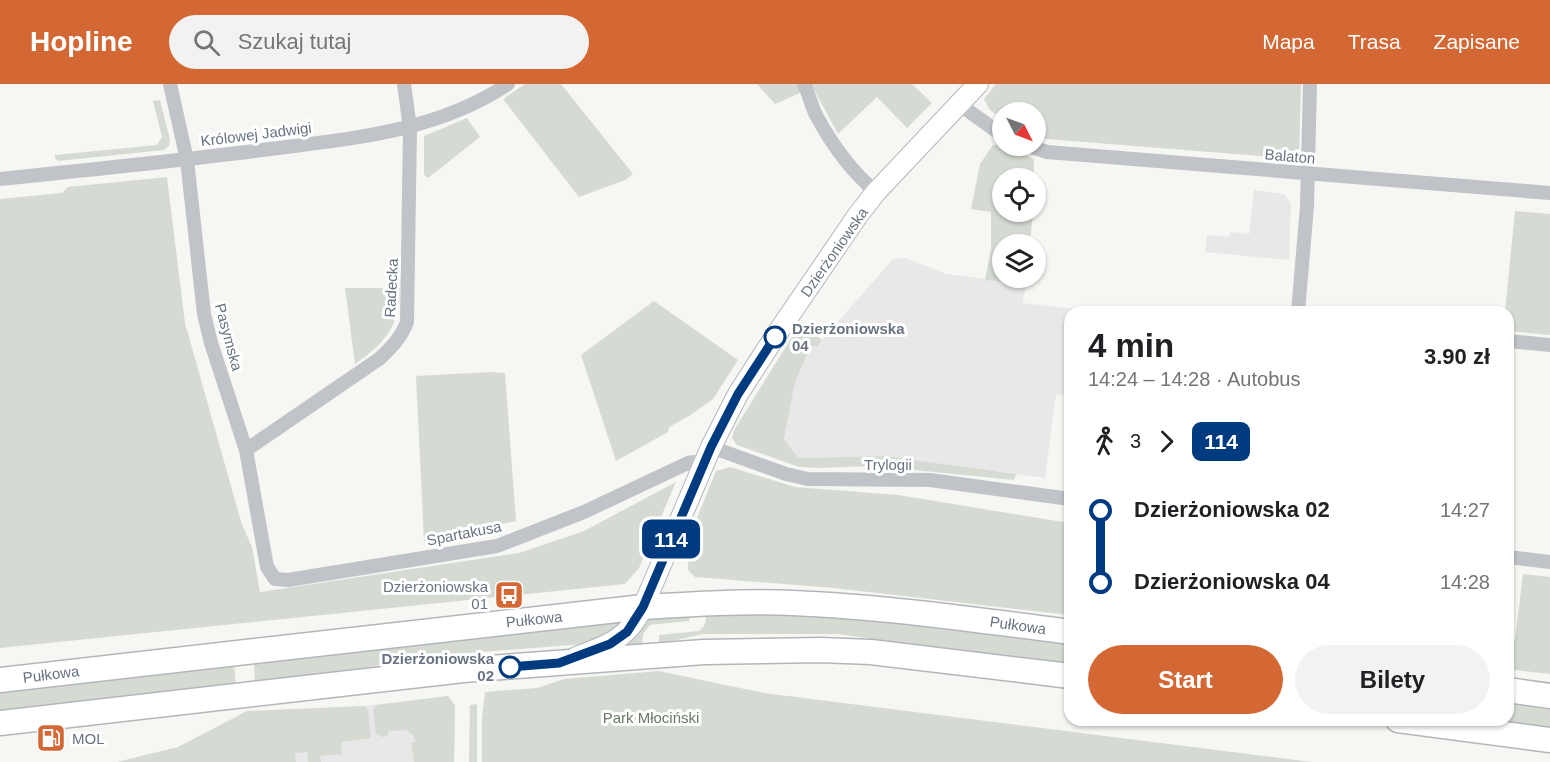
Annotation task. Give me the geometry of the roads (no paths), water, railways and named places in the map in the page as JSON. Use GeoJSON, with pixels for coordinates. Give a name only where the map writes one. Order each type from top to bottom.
{"type":"FeatureCollection","features":[{"type":"Feature","properties":{"kind":"highway","name":"Pułkowa"},"geometry":{"type":"LineString","coordinates":[[0,680],[643,607],[753,603],[820,604],[902,610],[1064,631]]}},
{"type":"Feature","properties":{"kind":"highway"},"geometry":{"type":"LineString","coordinates":[[0,723],[463,670],[734,650],[843,651],[932,658],[1064,675]]}},
{"type":"Feature","properties":{"kind":"highway"},"geometry":{"type":"LineString","coordinates":[[1514,691],[1550,696]]}},
{"type":"Feature","properties":{"kind":"highway"},"geometry":{"type":"LineString","coordinates":[[1444,726],[1550,740]]}},
{"type":"Feature","properties":{"kind":"street","name":"Pasymska"},"geometry":{"type":"LineString","coordinates":[[170,84],[188,160],[204,314],[211,343],[246,450],[267,567],[275,579],[288,580]]}},
{"type":"Feature","properties":{"kind":"street","name":"Radecka"},"geometry":{"type":"LineString","coordinates":[[246,450],[379,359],[396,343],[407,322],[410,128],[404,84]]}},
{"type":"Feature","properties":{"kind":"street","name":"Królowej Jadwigi"},"geometry":{"type":"LineString","coordinates":[[0,179],[188,160],[371,136],[410,128],[467,106],[507,84]]}},
{"type":"Feature","properties":{"kind":"street"},"geometry":{"type":"LineString","coordinates":[[804,84],[816,114],[831,139],[863,181],[876,192]]}},
{"type":"Feature","properties":{"kind":"street","name":"Dzierżoniowska"},"geometry":{"type":"LineString","coordinates":[[559,663],[619,640],[633,625],[643,607],[702,466],[738,394],[858,215],[876,192],[978,84]]}},
{"type":"Feature","properties":{"kind":"street"},"geometry":{"type":"LineString","coordinates":[[1299,306],[1307,206],[1310,84]]}},
{"type":"Feature","properties":{"kind":"street"},"geometry":{"type":"LineString","coordinates":[[959,104],[992,128]]}},
{"type":"Feature","properties":{"kind":"street","name":"Balaton"},"geometry":{"type":"LineString","coordinates":[[1046,152],[1550,193]]}},
{"type":"Feature","properties":{"kind":"street"},"geometry":{"type":"LineString","coordinates":[[1514,342],[1550,345]]}},
{"type":"Feature","properties":{"kind":"street","name":"Trylogii"},"geometry":{"type":"LineString","coordinates":[[711,447],[786,474],[808,479],[930,480],[1064,498]]}},
{"type":"Feature","properties":{"kind":"street","name":"Spartakusa"},"geometry":{"type":"LineString","coordinates":[[288,580],[497,546],[584,512],[688,463],[694,462],[702,466]]}},
{"type":"Feature","properties":{"kind":"street"},"geometry":{"type":"LineString","coordinates":[[1514,558],[1550,562]]}},
{"type":"Feature","properties":{"kind":"place","name":"Dzierżoniowska 04"},"geometry":{"type":"Point","coordinates":[775,337]}},
{"type":"Feature","properties":{"kind":"place","name":"Dzierżoniowska 01"},"geometry":{"type":"Point","coordinates":[509,595]}},
{"type":"Feature","properties":{"kind":"place","name":"Dzierżoniowska 02"},"geometry":{"type":"Point","coordinates":[510,667]}},
{"type":"Feature","properties":{"kind":"place","name":"MOL"},"geometry":{"type":"Point","coordinates":[51,738]}},
{"type":"Feature","properties":{"kind":"park label","name":"Park Młociński"},"geometry":{"type":"Point","coordinates":[651,717]}}]}
